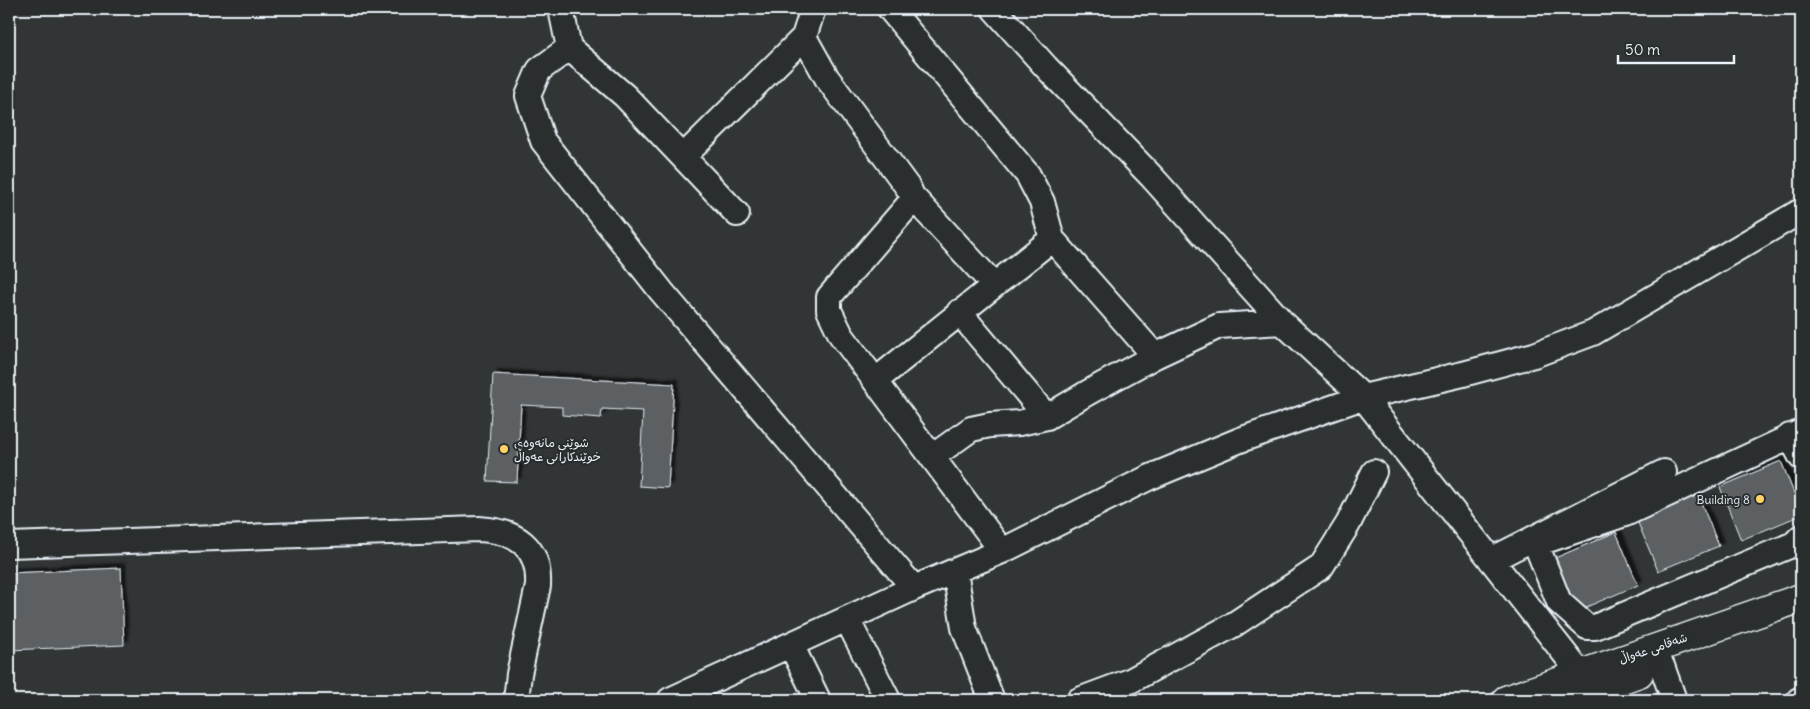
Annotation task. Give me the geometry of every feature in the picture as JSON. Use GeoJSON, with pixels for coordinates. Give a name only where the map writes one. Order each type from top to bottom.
{"type":"FeatureCollection","features":[{"type":"Feature","properties":{"kind":"main road","name":"شەقامی عەواڵ"},"geometry":{"type":"LineString","coordinates":[[1563,700],[1583,688],[1801,598]]}},
{"type":"Feature","properties":{"kind":"main road","name":"شەقامی عەواڵ"},"geometry":{"type":"LineString","coordinates":[[1506,700],[1583,688],[1662,666],[1801,616]]}},
{"type":"Feature","properties":{"kind":"street"},"geometry":{"type":"LineString","coordinates":[[561,9],[569,48],[625,96],[737,214]]}},
{"type":"Feature","properties":{"kind":"street"},"geometry":{"type":"LineString","coordinates":[[683,157],[804,37],[813,9]]}},
{"type":"Feature","properties":{"kind":"street"},"geometry":{"type":"LineString","coordinates":[[890,9],[1028,175],[1042,202],[1052,239],[1155,356]]}},
{"type":"Feature","properties":{"kind":"street"},"geometry":{"type":"LineString","coordinates":[[994,9],[1085,108],[1152,177],[1282,322],[1363,397],[1491,560],[1583,688]]}},
{"type":"Feature","properties":{"kind":"street"},"geometry":{"type":"LineString","coordinates":[[804,37],[827,78],[910,189],[912,196],[911,202],[907,207],[829,297],[829,310],[841,335],[1002,551]]}},
{"type":"Feature","properties":{"kind":"street"},"geometry":{"type":"LineString","coordinates":[[569,48],[539,70],[528,96],[543,141],[662,292],[914,588]]}},
{"type":"Feature","properties":{"kind":"street"},"geometry":{"type":"LineString","coordinates":[[912,196],[994,285]]}},
{"type":"Feature","properties":{"kind":"street"},"geometry":{"type":"LineString","coordinates":[[670,700],[914,588],[1002,551],[1148,478],[1240,440],[1363,397],[1463,374],[1534,355],[1593,333],[1801,211]]}},
{"type":"Feature","properties":{"kind":"street"},"geometry":{"type":"LineString","coordinates":[[875,381],[1052,239]]}},
{"type":"Feature","properties":{"kind":"street"},"geometry":{"type":"LineString","coordinates":[[959,312],[1047,417]]}},
{"type":"Feature","properties":{"kind":"street"},"geometry":{"type":"LineString","coordinates":[[932,457],[971,430],[990,425],[1047,417],[1155,356],[1220,326],[1282,322]]}},
{"type":"Feature","properties":{"kind":"street"},"geometry":{"type":"LineString","coordinates":[[1801,457],[1796,434],[1625,514],[1536,544],[1559,602],[1587,627],[1595,627],[1794,544],[1801,537]]}},
{"type":"Feature","properties":{"kind":"street"},"geometry":{"type":"LineString","coordinates":[[1079,700],[1130,681],[1233,625],[1321,567],[1348,524],[1374,472]]}},
{"type":"Feature","properties":{"kind":"street"},"geometry":{"type":"LineString","coordinates":[[1491,560],[1664,472]]}},
{"type":"Feature","properties":{"kind":"street"},"geometry":{"type":"LineString","coordinates":[[9,545],[479,529],[504,532],[524,544],[536,563],[538,574],[538,586],[519,674],[516,700]]}},
{"type":"Feature","properties":{"kind":"street"},"geometry":{"type":"LineString","coordinates":[[955,571],[964,628],[992,700]]}},
{"type":"Feature","properties":{"kind":"street"},"geometry":{"type":"LineString","coordinates":[[847,619],[888,700]]}},
{"type":"Feature","properties":{"kind":"street"},"geometry":{"type":"LineString","coordinates":[[791,645],[818,700]]}},
{"type":"Feature","properties":{"kind":"street"},"geometry":{"type":"LineString","coordinates":[[1662,666],[1674,700]]}},
{"type":"Feature","properties":{"kind":"building","name":"شوێنی مانەوەی خوێندکارانی عەواڵ"},"geometry":{"type":"Polygon","coordinates":[[[493,374],[674,384],[668,488],[639,486],[643,411],[602,409],[601,418],[562,415],[562,407],[521,405],[517,482],[487,481],[493,374]]]}},
{"type":"Feature","properties":{"kind":"building","name":"Building 8"},"geometry":{"type":"Polygon","coordinates":[[[1781,461],[1801,515],[1741,540],[1720,487],[1781,461]]]}},
{"type":"Feature","properties":{"kind":"building"},"geometry":{"type":"Polygon","coordinates":[[[1697,493],[1719,546],[1658,571],[1636,518],[1697,493]]]}},
{"type":"Feature","properties":{"kind":"building"},"geometry":{"type":"Polygon","coordinates":[[[1616,532],[1638,585],[1577,611],[1555,558],[1616,532]]]}},
{"type":"Feature","properties":{"kind":"building"},"geometry":{"type":"Polygon","coordinates":[[[121,568],[124,645],[9,650],[9,573],[121,568]]]}},
{"type":"Feature","properties":{"kind":"place","name":"شوێنی مانەوەی خوێندکارانی عەواڵ"},"geometry":{"type":"Point","coordinates":[504,449]}},
{"type":"Feature","properties":{"kind":"place","name":"Building 8"},"geometry":{"type":"Point","coordinates":[1760,499]}}]}
